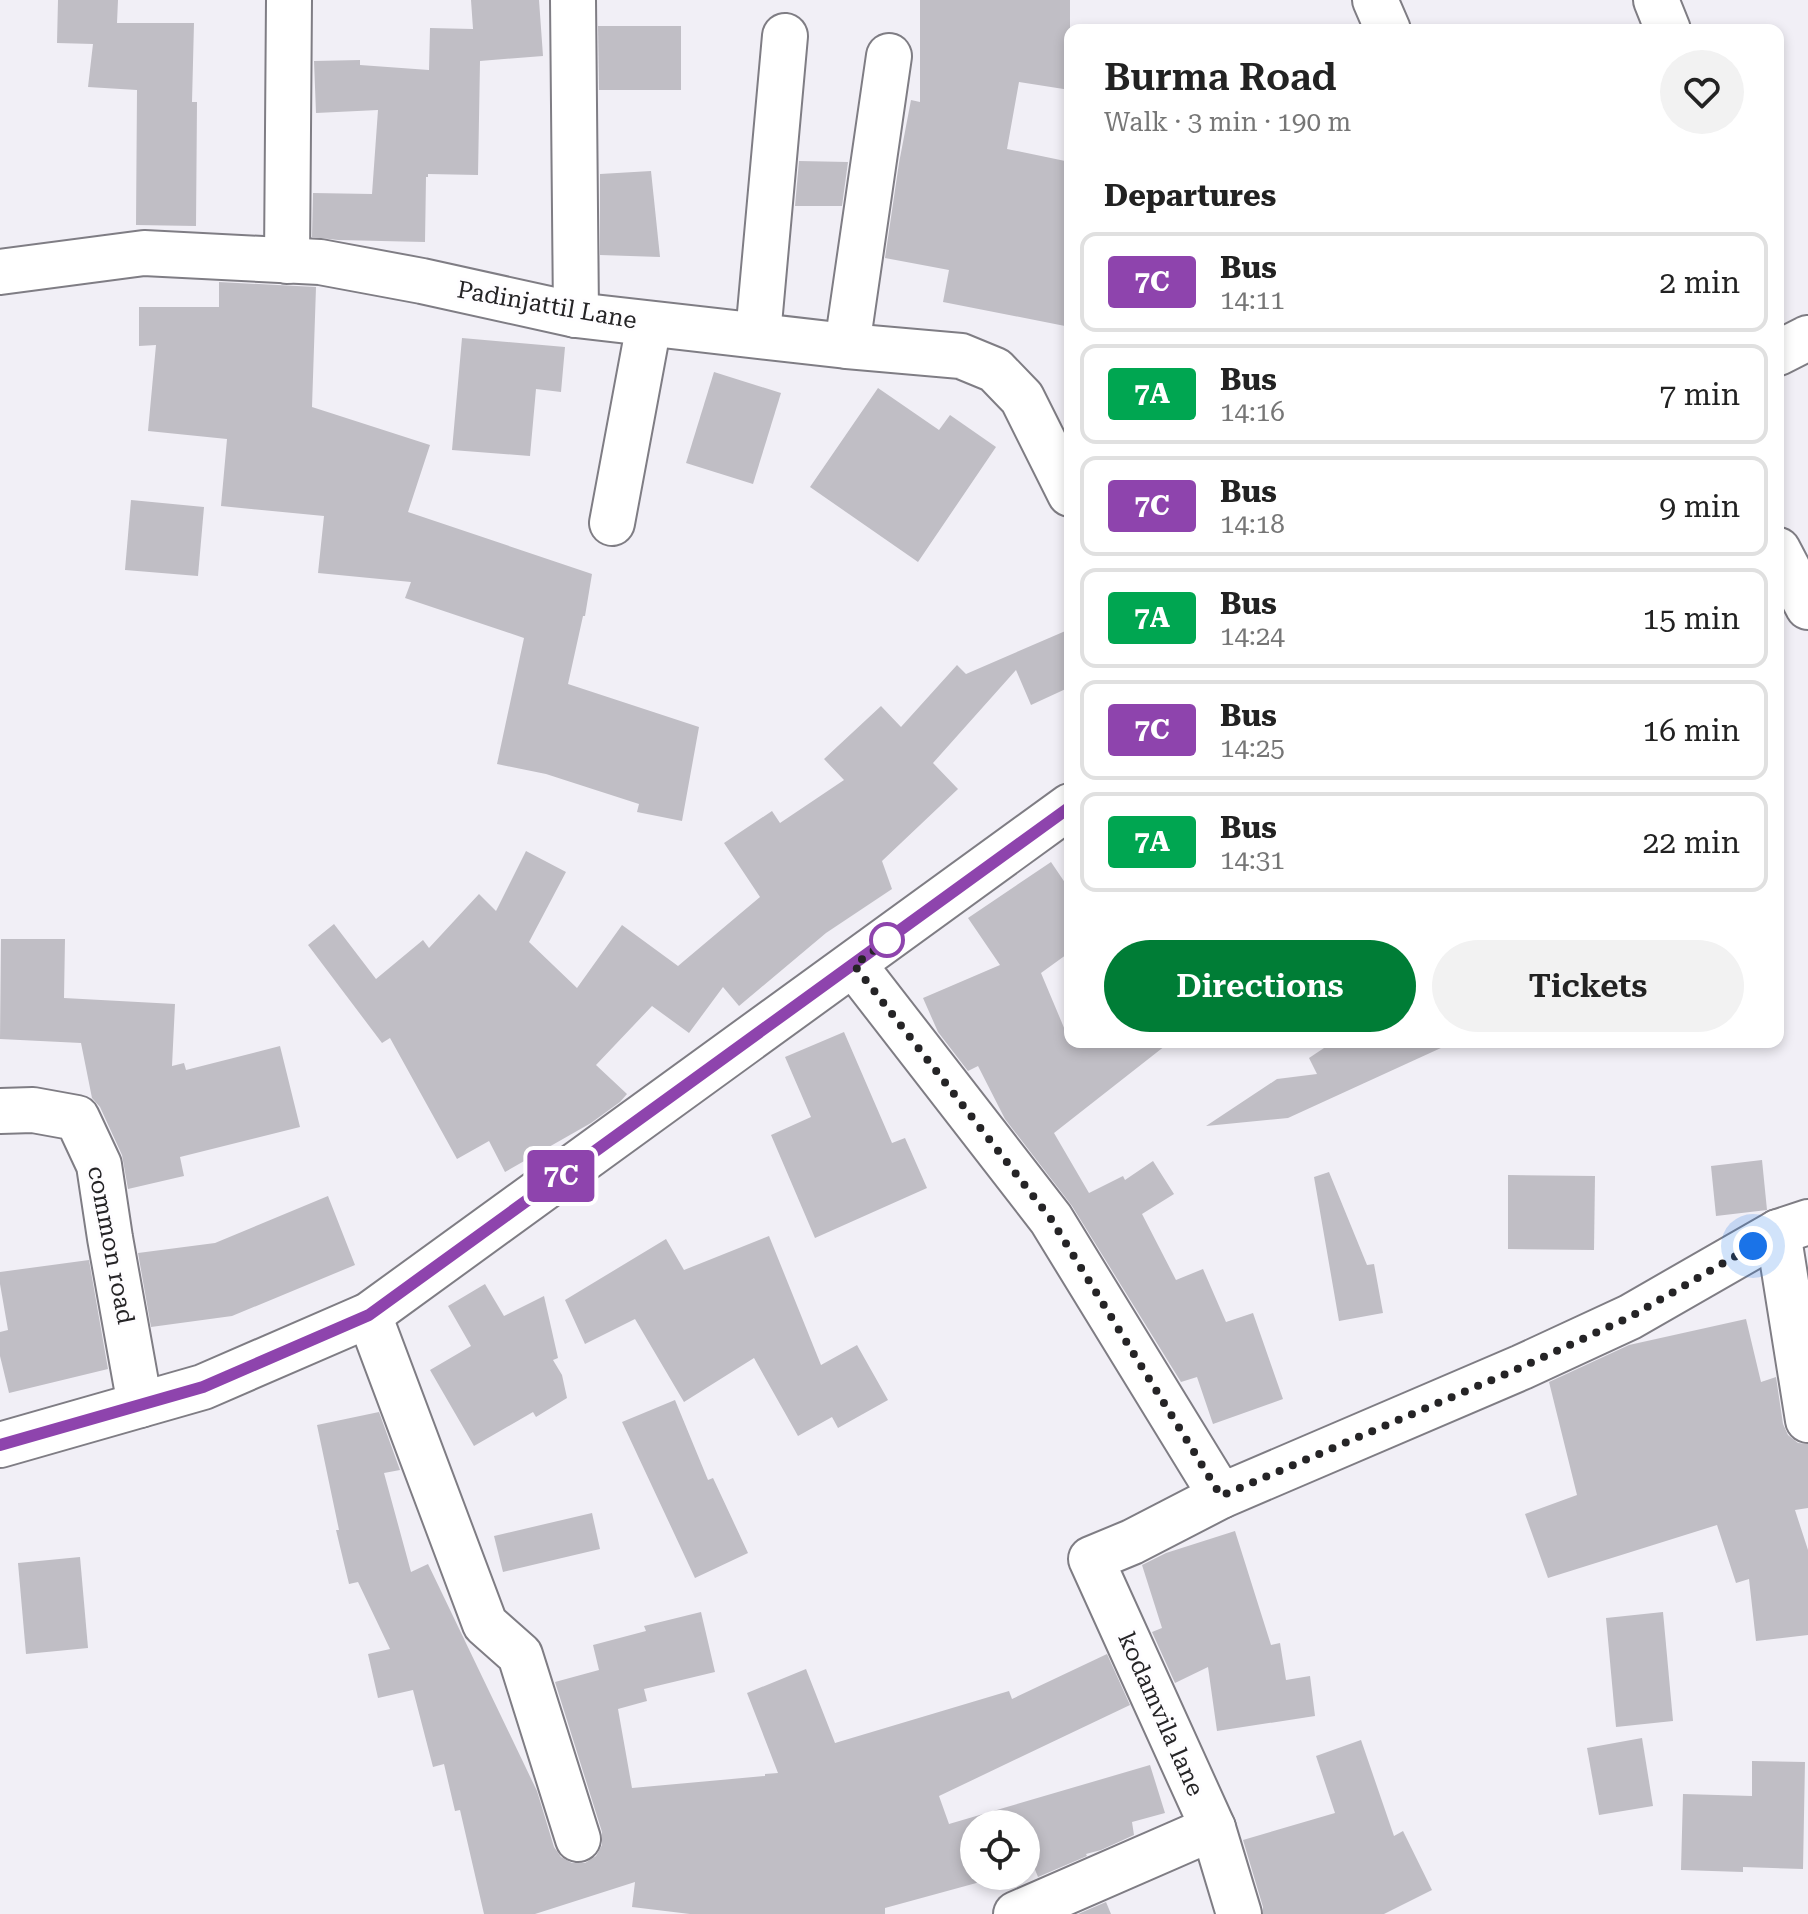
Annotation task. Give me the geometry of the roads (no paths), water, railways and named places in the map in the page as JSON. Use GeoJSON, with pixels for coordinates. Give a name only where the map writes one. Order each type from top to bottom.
{"type":"FeatureCollection","features":[{"type":"Feature","properties":{"kind":"street"},"geometry":{"type":"LineString","coordinates":[[287,261],[289,0]]}},
{"type":"Feature","properties":{"kind":"street"},"geometry":{"type":"LineString","coordinates":[[573,0],[576,315]]}},
{"type":"Feature","properties":{"kind":"street"},"geometry":{"type":"LineString","coordinates":[[1375,0],[1385,24]]}},
{"type":"Feature","properties":{"kind":"street"},"geometry":{"type":"LineString","coordinates":[[1656,0],[1666,24]]}},
{"type":"Feature","properties":{"kind":"street"},"geometry":{"type":"LineString","coordinates":[[758,335],[785,36]]}},
{"type":"Feature","properties":{"kind":"street"},"geometry":{"type":"LineString","coordinates":[[847,346],[889,56]]}},
{"type":"Feature","properties":{"kind":"street","name":"Padinjattil Lane"},"geometry":{"type":"LineString","coordinates":[[0,272],[144,253],[340,265],[576,315],[961,356],[995,370],[1022,398],[1064,482]]}},
{"type":"Feature","properties":{"kind":"street"},"geometry":{"type":"LineString","coordinates":[[612,523],[649,324]]}},
{"type":"Feature","properties":{"kind":"street"},"geometry":{"type":"LineString","coordinates":[[1784,350],[1808,338]]}},
{"type":"Feature","properties":{"kind":"street"},"geometry":{"type":"LineString","coordinates":[[1784,561],[1808,607]]}},
{"type":"Feature","properties":{"kind":"street"},"geometry":{"type":"LineString","coordinates":[[0,1445],[203,1387],[369,1315],[1064,810]]}},
{"type":"Feature","properties":{"kind":"street"},"geometry":{"type":"LineString","coordinates":[[854,965],[1051,1219],[1221,1496],[1522,1367],[1630,1317],[1793,1227],[1808,1420]]}},
{"type":"Feature","properties":{"kind":"street","name":"common road"},"geometry":{"type":"LineString","coordinates":[[0,1111],[33,1110],[77,1118],[99,1165],[140,1405]]}},
{"type":"Feature","properties":{"kind":"street"},"geometry":{"type":"LineString","coordinates":[[369,1315],[485,1624],[520,1655],[578,1839]]}},
{"type":"Feature","properties":{"kind":"street","name":"kodamvila lane"},"geometry":{"type":"LineString","coordinates":[[1221,1496],[1132,1542],[1091,1559],[1213,1828],[1239,1914]]}},
{"type":"Feature","properties":{"kind":"street"},"geometry":{"type":"LineString","coordinates":[[1016,1914],[1213,1828]]}}]}
